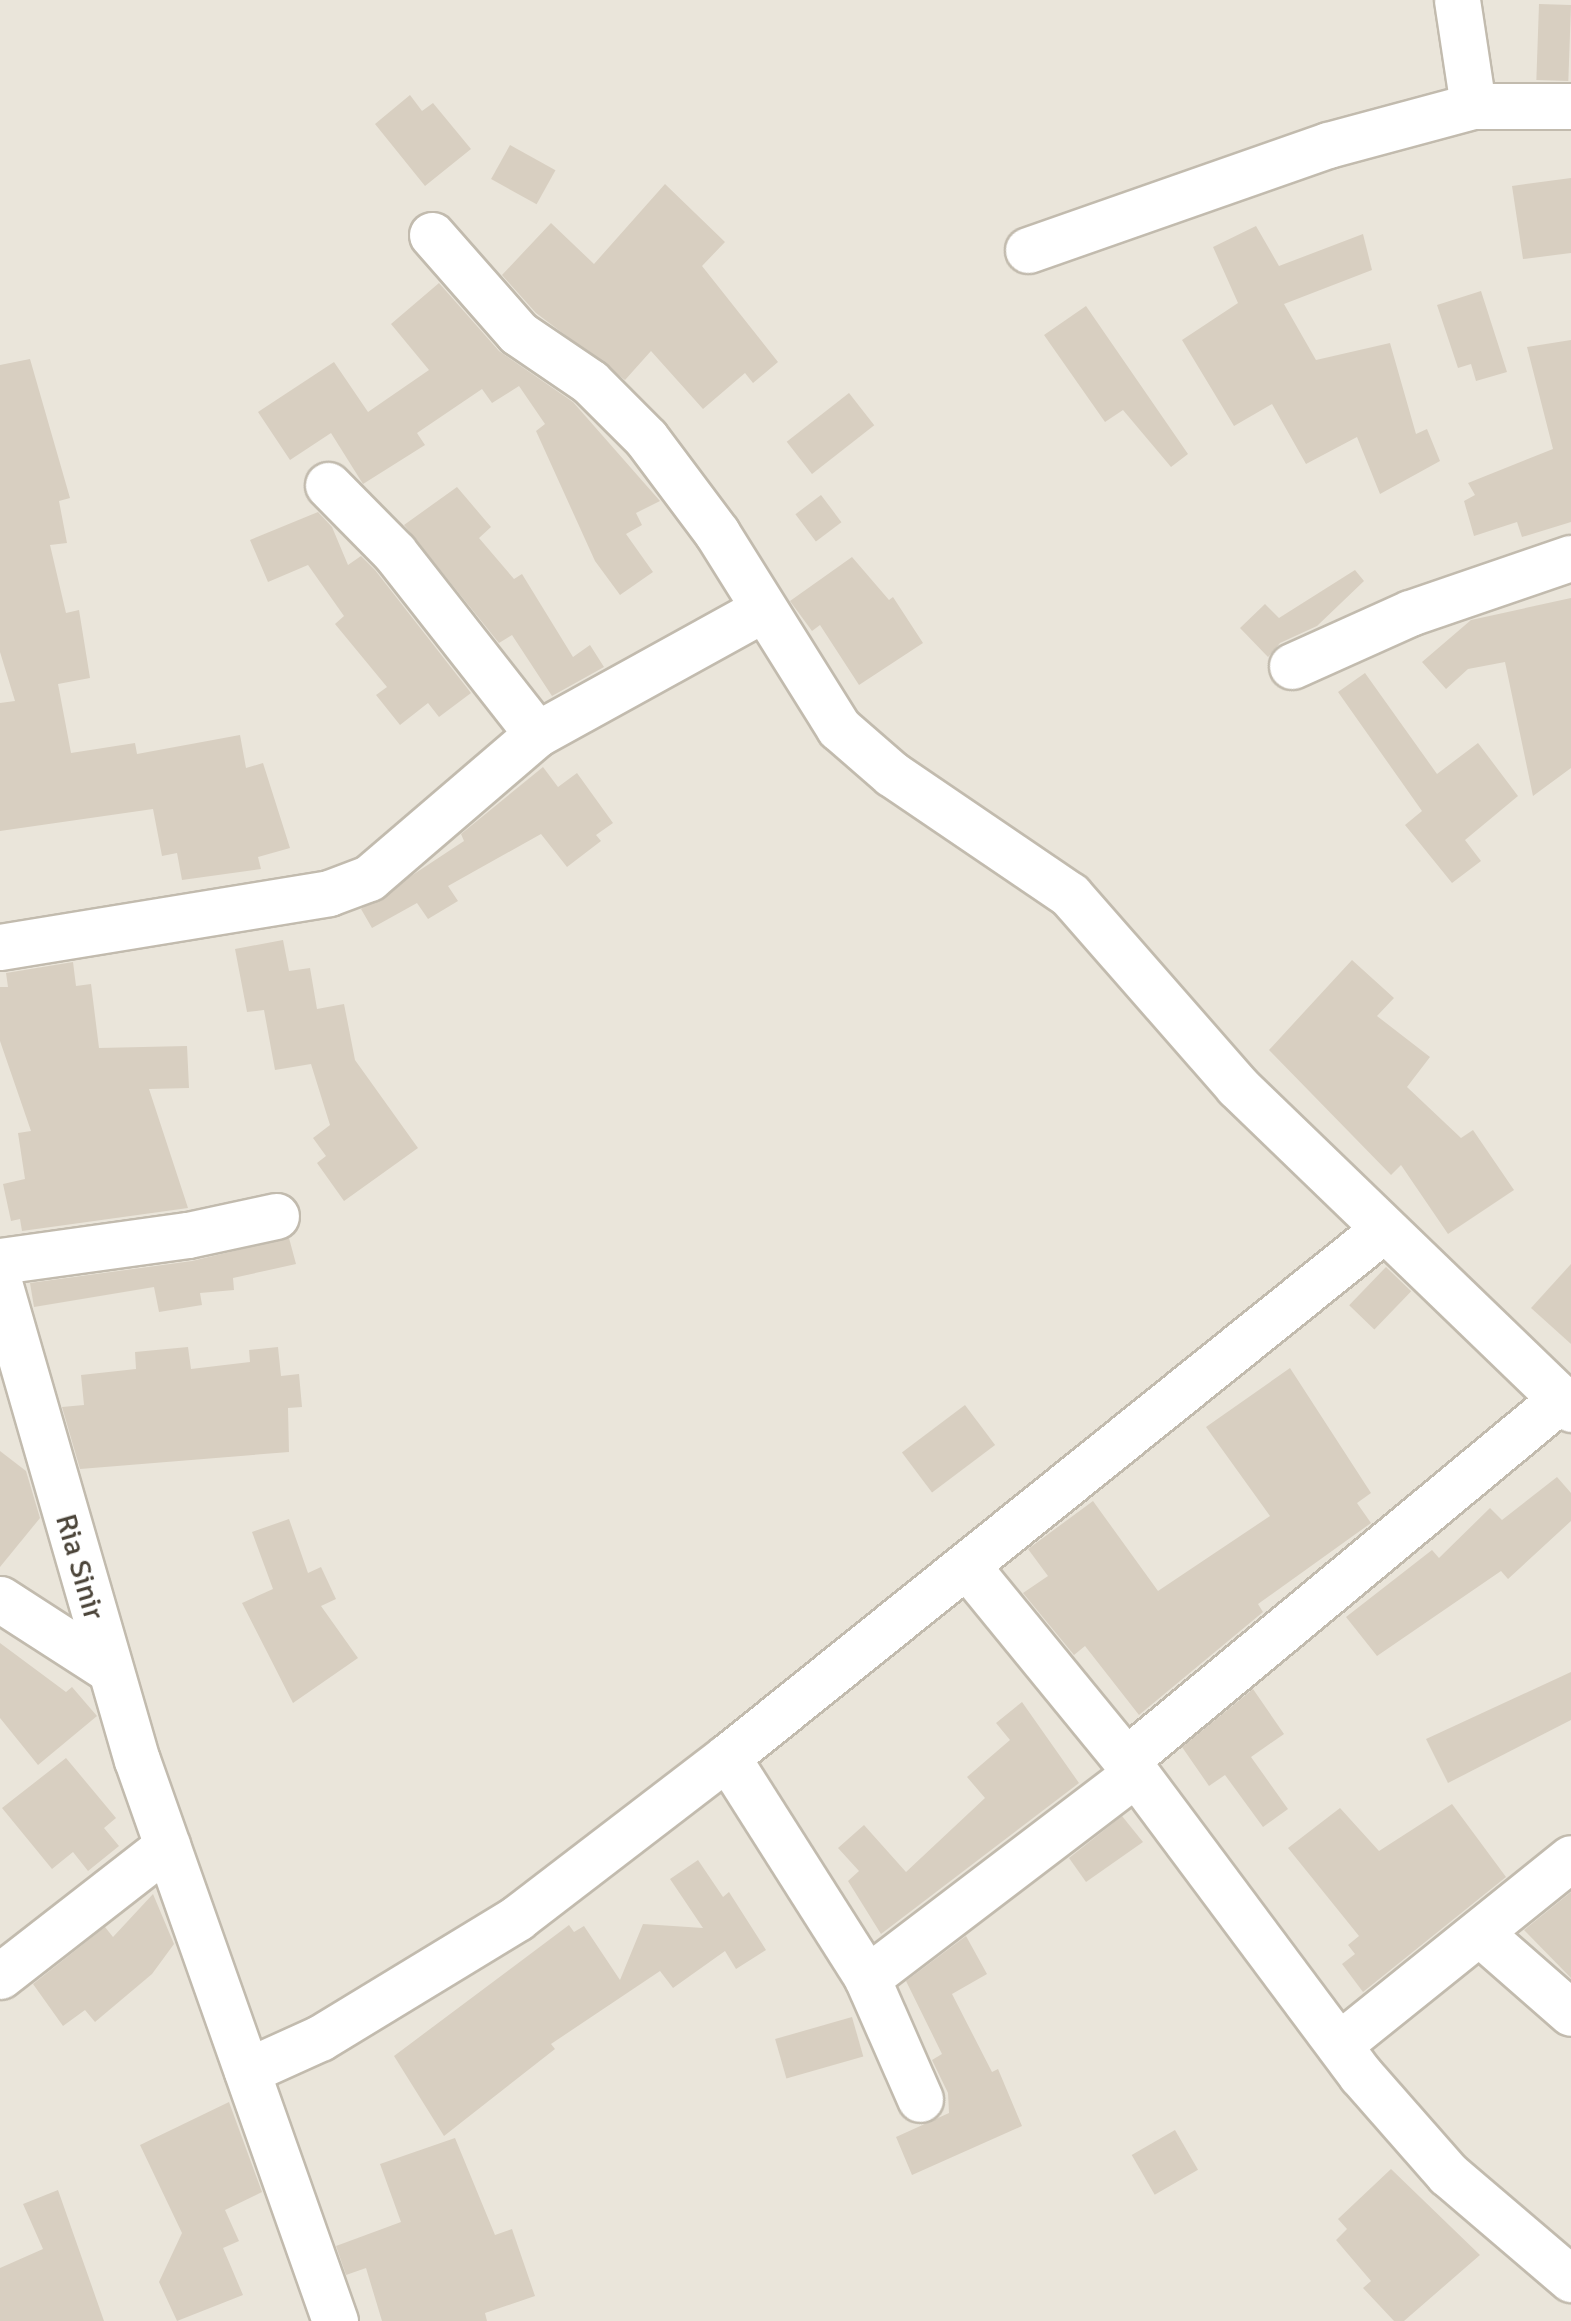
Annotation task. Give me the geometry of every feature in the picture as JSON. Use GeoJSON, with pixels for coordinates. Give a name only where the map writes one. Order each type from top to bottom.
{"type":"FeatureCollection","features":[{"type":"Feature","properties":{"kind":"street"},"geometry":{"type":"LineString","coordinates":[[1458,0],[1472,106]]}},
{"type":"Feature","properties":{"kind":"street"},"geometry":{"type":"LineString","coordinates":[[1028,250],[1328,145],[1472,106],[1571,106]]}},
{"type":"Feature","properties":{"kind":"street"},"geometry":{"type":"LineString","coordinates":[[432,235],[538,352],[590,382],[646,438],[718,533],[839,728],[892,774],[1070,895],[1237,1086],[1566,1405],[1131,1767],[868,1978]]}},
{"type":"Feature","properties":{"kind":"street"},"geometry":{"type":"LineString","coordinates":[[328,484],[394,553],[537,734]]}},
{"type":"Feature","properties":{"kind":"street"},"geometry":{"type":"LineString","coordinates":[[1292,666],[1410,613],[1571,558]]}},
{"type":"Feature","properties":{"kind":"street"},"geometry":{"type":"LineString","coordinates":[[0,947],[330,893],[369,878],[537,734],[764,610]]}},
{"type":"Feature","properties":{"kind":"street"},"geometry":{"type":"LineString","coordinates":[[0,1260],[188,1235],[276,1216]]}},
{"type":"Feature","properties":{"kind":"street"},"geometry":{"type":"LineString","coordinates":[[247,2070],[320,2038],[516,1918],[727,1757],[1382,1230]]}},
{"type":"Feature","properties":{"kind":"street","name":"Ria Sinir"},"geometry":{"type":"LineString","coordinates":[[0,1286],[107,1668],[335,2321]]}},
{"type":"Feature","properties":{"kind":"street"},"geometry":{"type":"LineString","coordinates":[[966,1566],[1131,1767],[1341,2043],[1448,2174],[1571,2279]]}},
{"type":"Feature","properties":{"kind":"street"},"geometry":{"type":"LineString","coordinates":[[0,1599],[107,1668]]}},
{"type":"Feature","properties":{"kind":"street"},"geometry":{"type":"LineString","coordinates":[[727,1757],[868,1978],[920,2100]]}},
{"type":"Feature","properties":{"kind":"street"},"geometry":{"type":"LineString","coordinates":[[0,1976],[167,1846]]}},
{"type":"Feature","properties":{"kind":"street"},"geometry":{"type":"LineString","coordinates":[[1341,2043],[1482,1935],[1571,1858]]}},
{"type":"Feature","properties":{"kind":"street"},"geometry":{"type":"LineString","coordinates":[[1482,1935],[1571,2013]]}},
{"type":"Feature","properties":{"kind":"shaded area"},"geometry":{"type":"Polygon","coordinates":[[[0,0],[1571,0],[1571,2321],[0,2321],[0,0]]]}},
{"type":"Feature","properties":{"kind":"building"},"geometry":{"type":"Polygon","coordinates":[[[1539,4],[1571,5],[1568,81],[1536,80],[1539,4]]]}},
{"type":"Feature","properties":{"kind":"building"},"geometry":{"type":"Polygon","coordinates":[[[410,95],[422,111],[433,103],[471,149],[425,186],[375,124],[410,95]]]}},
{"type":"Feature","properties":{"kind":"building"},"geometry":{"type":"Polygon","coordinates":[[[510,145],[555,170],[537,204],[491,179],[510,145]]]}},
{"type":"Feature","properties":{"kind":"building"},"geometry":{"type":"Polygon","coordinates":[[[1571,178],[1571,253],[1523,259],[1512,186],[1571,178]]]}},
{"type":"Feature","properties":{"kind":"building"},"geometry":{"type":"Polygon","coordinates":[[[665,184],[725,242],[702,266],[778,362],[753,383],[745,373],[703,409],[651,351],[625,380],[536,313],[502,275],[551,223],[594,264],[665,184]]]}},
{"type":"Feature","properties":{"kind":"building"},"geometry":{"type":"Polygon","coordinates":[[[1256,226],[1279,266],[1363,234],[1372,270],[1284,304],[1316,360],[1390,343],[1416,434],[1427,429],[1440,461],[1380,494],[1357,437],[1306,464],[1272,404],[1234,426],[1182,340],[1238,303],[1213,247],[1256,226]]]}},
{"type":"Feature","properties":{"kind":"building"},"geometry":{"type":"Polygon","coordinates":[[[439,283],[499,351],[573,402],[660,501],[636,513],[642,525],[626,534],[653,572],[620,595],[595,561],[536,431],[545,424],[519,386],[492,403],[482,389],[417,433],[425,445],[363,484],[331,433],[290,460],[258,412],[334,362],[368,412],[429,370],[391,324],[439,283]]]}},
{"type":"Feature","properties":{"kind":"building"},"geometry":{"type":"Polygon","coordinates":[[[1481,291],[1507,372],[1476,381],[1471,364],[1458,368],[1437,305],[1481,291]]]}},
{"type":"Feature","properties":{"kind":"building"},"geometry":{"type":"Polygon","coordinates":[[[1086,306],[1188,454],[1171,467],[1123,410],[1105,422],[1044,335],[1086,306]]]}},
{"type":"Feature","properties":{"kind":"building"},"geometry":{"type":"Polygon","coordinates":[[[1571,340],[1571,522],[1522,537],[1517,522],[1474,536],[1464,501],[1475,495],[1468,483],[1553,449],[1527,347],[1571,340]]]}},
{"type":"Feature","properties":{"kind":"building"},"geometry":{"type":"Polygon","coordinates":[[[30,359],[70,498],[59,501],[67,543],[50,545],[66,613],[79,610],[90,678],[58,684],[71,753],[135,743],[137,754],[240,735],[246,768],[263,763],[290,848],[258,857],[261,869],[182,880],[177,853],[162,856],[153,809],[0,831],[0,703],[15,701],[0,652],[0,365],[30,359]]]}},
{"type":"Feature","properties":{"kind":"building"},"geometry":{"type":"Polygon","coordinates":[[[849,393],[874,425],[812,474],[787,442],[849,393]]]}},
{"type":"Feature","properties":{"kind":"building"},"geometry":{"type":"Polygon","coordinates":[[[457,487],[491,527],[479,538],[514,579],[522,574],[573,657],[590,645],[604,667],[552,696],[512,635],[499,643],[404,525],[457,487]]]}},
{"type":"Feature","properties":{"kind":"building"},"geometry":{"type":"Polygon","coordinates":[[[821,495],[841,522],[816,541],[795,514],[821,495]]]}},
{"type":"Feature","properties":{"kind":"building"},"geometry":{"type":"Polygon","coordinates":[[[318,512],[332,527],[348,565],[361,556],[375,570],[471,693],[439,717],[428,703],[400,725],[376,695],[387,687],[335,624],[344,616],[308,565],[268,582],[250,540],[318,512]]]}},
{"type":"Feature","properties":{"kind":"building"},"geometry":{"type":"Polygon","coordinates":[[[852,557],[889,600],[893,597],[923,643],[859,685],[820,625],[812,631],[790,601],[852,557]]]}},
{"type":"Feature","properties":{"kind":"building"},"geometry":{"type":"Polygon","coordinates":[[[1355,570],[1364,581],[1317,626],[1280,643],[1268,657],[1240,628],[1265,604],[1279,618],[1355,570]]]}},
{"type":"Feature","properties":{"kind":"building"},"geometry":{"type":"Polygon","coordinates":[[[1571,598],[1571,768],[1533,796],[1505,662],[1468,669],[1446,689],[1422,662],[1471,620],[1571,598]]]}},
{"type":"Feature","properties":{"kind":"building"},"geometry":{"type":"Polygon","coordinates":[[[1365,673],[1437,774],[1478,743],[1518,796],[1465,840],[1481,861],[1452,883],[1405,825],[1422,811],[1338,692],[1365,673]]]}},
{"type":"Feature","properties":{"kind":"building"},"geometry":{"type":"Polygon","coordinates":[[[543,767],[558,787],[577,773],[613,823],[596,835],[601,841],[567,867],[541,834],[448,886],[458,901],[428,919],[417,903],[372,928],[361,909],[464,841],[461,834],[543,767]]]}},
{"type":"Feature","properties":{"kind":"building"},"geometry":{"type":"Polygon","coordinates":[[[283,940],[289,971],[310,968],[317,1009],[344,1004],[355,1060],[418,1148],[344,1201],[317,1163],[326,1156],[313,1138],[330,1125],[311,1064],[275,1070],[264,1010],[247,1012],[235,949],[283,940]]]}},
{"type":"Feature","properties":{"kind":"building"},"geometry":{"type":"Polygon","coordinates":[[[1352,960],[1394,998],[1377,1016],[1430,1057],[1407,1087],[1461,1138],[1473,1130],[1514,1190],[1448,1234],[1401,1165],[1391,1175],[1269,1050],[1352,960]]]}},
{"type":"Feature","properties":{"kind":"building"},"geometry":{"type":"Polygon","coordinates":[[[73,962],[76,986],[91,984],[99,1048],[187,1046],[189,1088],[149,1089],[188,1208],[22,1231],[20,1219],[11,1221],[3,1184],[25,1179],[18,1133],[31,1131],[0,1041],[0,987],[8,987],[6,973],[73,962]]]}},
{"type":"Feature","properties":{"kind":"building"},"geometry":{"type":"Polygon","coordinates":[[[289,1238],[296,1264],[233,1278],[234,1290],[200,1293],[202,1305],[159,1312],[154,1287],[34,1307],[30,1283],[192,1261],[289,1238]]]}},
{"type":"Feature","properties":{"kind":"building"},"geometry":{"type":"Polygon","coordinates":[[[1571,1264],[1571,1344],[1531,1308],[1571,1264]]]}},
{"type":"Feature","properties":{"kind":"building"},"geometry":{"type":"Polygon","coordinates":[[[1386,1267],[1411,1291],[1374,1329],[1349,1305],[1386,1267]]]}},
{"type":"Feature","properties":{"kind":"building"},"geometry":{"type":"Polygon","coordinates":[[[188,1347],[191,1369],[250,1362],[249,1350],[278,1347],[281,1376],[299,1374],[302,1407],[288,1408],[289,1452],[80,1469],[62,1407],[84,1405],[81,1375],[136,1369],[135,1352],[188,1347]]]}},
{"type":"Feature","properties":{"kind":"building"},"geometry":{"type":"Polygon","coordinates":[[[1290,1368],[1371,1493],[1357,1503],[1371,1523],[1258,1604],[1263,1612],[1139,1715],[1085,1646],[1074,1655],[1023,1593],[1048,1576],[1028,1549],[1093,1501],[1158,1591],[1270,1516],[1206,1427],[1290,1368]]]}},
{"type":"Feature","properties":{"kind":"building"},"geometry":{"type":"Polygon","coordinates":[[[965,1405],[995,1445],[932,1492],[902,1453],[965,1405]]]}},
{"type":"Feature","properties":{"kind":"building"},"geometry":{"type":"Polygon","coordinates":[[[0,1451],[26,1471],[40,1518],[0,1567],[0,1451]]]}},
{"type":"Feature","properties":{"kind":"building"},"geometry":{"type":"Polygon","coordinates":[[[1557,1477],[1571,1493],[1571,1521],[1508,1579],[1501,1571],[1377,1656],[1346,1617],[1432,1550],[1439,1558],[1490,1508],[1502,1520],[1557,1477]]]}},
{"type":"Feature","properties":{"kind":"building"},"geometry":{"type":"Polygon","coordinates":[[[289,1519],[308,1573],[321,1567],[336,1599],[321,1606],[358,1658],[293,1703],[242,1603],[273,1589],[252,1532],[289,1519]]]}},
{"type":"Feature","properties":{"kind":"building"},"geometry":{"type":"Polygon","coordinates":[[[0,1643],[66,1692],[72,1687],[97,1716],[38,1765],[0,1718],[0,1643]]]}},
{"type":"Feature","properties":{"kind":"building"},"geometry":{"type":"Polygon","coordinates":[[[1571,1672],[1571,1720],[1448,1783],[1426,1739],[1571,1672]]]}},
{"type":"Feature","properties":{"kind":"building"},"geometry":{"type":"Polygon","coordinates":[[[1253,1689],[1284,1734],[1251,1757],[1288,1809],[1263,1827],[1225,1775],[1209,1786],[1182,1747],[1253,1689]]]}},
{"type":"Feature","properties":{"kind":"building"},"geometry":{"type":"Polygon","coordinates":[[[1022,1702],[1079,1783],[881,1934],[848,1881],[859,1871],[838,1848],[864,1825],[906,1872],[985,1798],[967,1777],[1010,1740],[996,1723],[1022,1702]]]}},
{"type":"Feature","properties":{"kind":"building"},"geometry":{"type":"Polygon","coordinates":[[[66,1758],[116,1818],[104,1828],[119,1846],[88,1871],[73,1852],[52,1869],[2,1808],[66,1758]]]}},
{"type":"Feature","properties":{"kind":"building"},"geometry":{"type":"Polygon","coordinates":[[[1452,1804],[1506,1877],[1363,1992],[1342,1964],[1355,1954],[1348,1945],[1359,1936],[1288,1848],[1340,1808],[1379,1851],[1452,1804]]]}},
{"type":"Feature","properties":{"kind":"building"},"geometry":{"type":"Polygon","coordinates":[[[1122,1816],[1143,1842],[1086,1882],[1069,1858],[1122,1816]]]}},
{"type":"Feature","properties":{"kind":"building"},"geometry":{"type":"Polygon","coordinates":[[[698,1860],[723,1897],[729,1892],[766,1950],[736,1969],[725,1951],[673,1988],[660,1971],[551,2044],[555,2049],[444,2136],[394,2056],[569,1925],[574,1932],[584,1926],[620,1980],[643,1924],[703,1928],[670,1879],[698,1860]]]}},
{"type":"Feature","properties":{"kind":"building"},"geometry":{"type":"Polygon","coordinates":[[[1571,1892],[1571,1978],[1524,1930],[1571,1892]]]}},
{"type":"Feature","properties":{"kind":"building"},"geometry":{"type":"Polygon","coordinates":[[[153,1894],[174,1944],[152,1974],[95,2022],[85,2010],[63,2026],[33,1984],[105,1927],[113,1937],[153,1894]]]}},
{"type":"Feature","properties":{"kind":"building"},"geometry":{"type":"Polygon","coordinates":[[[966,1936],[987,1974],[952,1994],[992,2072],[998,2069],[1022,2126],[912,2175],[896,2137],[949,2113],[948,2093],[932,2060],[942,2054],[906,1981],[966,1936]]]}},
{"type":"Feature","properties":{"kind":"building"},"geometry":{"type":"Polygon","coordinates":[[[852,2017],[863,2056],[786,2078],[775,2039],[852,2017]]]}},
{"type":"Feature","properties":{"kind":"building"},"geometry":{"type":"Polygon","coordinates":[[[229,2102],[262,2192],[225,2210],[239,2241],[223,2248],[243,2295],[177,2321],[159,2282],[182,2233],[140,2145],[229,2102]]]}},
{"type":"Feature","properties":{"kind":"building"},"geometry":{"type":"Polygon","coordinates":[[[1175,2130],[1198,2170],[1155,2195],[1132,2155],[1175,2130]]]}},
{"type":"Feature","properties":{"kind":"building"},"geometry":{"type":"Polygon","coordinates":[[[455,2138],[495,2235],[512,2229],[535,2296],[485,2313],[487,2321],[382,2321],[366,2268],[346,2275],[336,2246],[401,2222],[380,2164],[455,2138]]]}},
{"type":"Feature","properties":{"kind":"building"},"geometry":{"type":"Polygon","coordinates":[[[1391,2169],[1480,2255],[1404,2321],[1394,2321],[1363,2288],[1371,2281],[1336,2240],[1347,2229],[1338,2219],[1391,2169]]]}},
{"type":"Feature","properties":{"kind":"building"},"geometry":{"type":"Polygon","coordinates":[[[58,2190],[104,2321],[0,2321],[0,2268],[43,2249],[23,2204],[58,2190]]]}}]}
